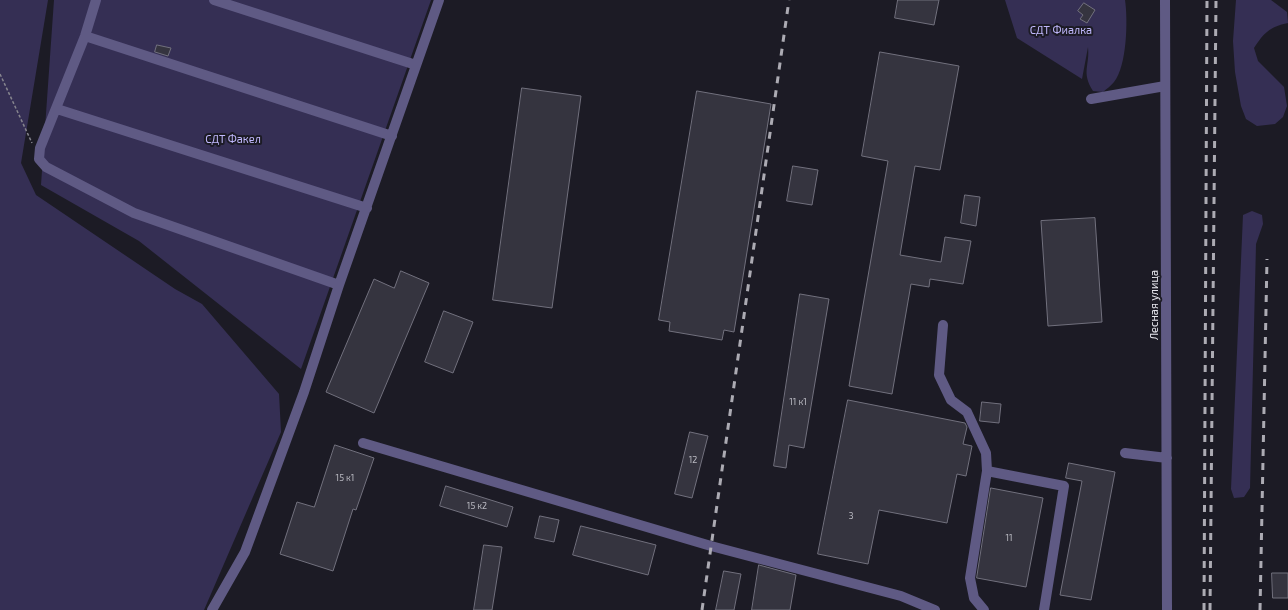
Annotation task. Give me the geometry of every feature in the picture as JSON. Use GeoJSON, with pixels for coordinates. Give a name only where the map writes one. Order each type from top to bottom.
{"type":"FeatureCollection","features":[{"type":"Feature","properties":{"kind":"street"},"geometry":{"type":"LineString","coordinates":[[96,0],[85,36],[40,148],[39,159],[46,167],[134,213],[339,285]]}},
{"type":"Feature","properties":{"kind":"street"},"geometry":{"type":"LineString","coordinates":[[214,0],[416,65]]}},
{"type":"Feature","properties":{"kind":"street"},"geometry":{"type":"LineString","coordinates":[[212,610],[245,552],[304,392],[339,285],[439,0]]}},
{"type":"Feature","properties":{"kind":"street","name":"Лесная улица"},"geometry":{"type":"LineString","coordinates":[[1165,0],[1167,610]]}},
{"type":"Feature","properties":{"kind":"street"},"geometry":{"type":"LineString","coordinates":[[85,36],[392,136]]}},
{"type":"Feature","properties":{"kind":"street"},"geometry":{"type":"LineString","coordinates":[[1091,99],[1165,86]]}},
{"type":"Feature","properties":{"kind":"street"},"geometry":{"type":"LineString","coordinates":[[56,109],[367,208]]}},
{"type":"Feature","properties":{"kind":"street"},"geometry":{"type":"LineString","coordinates":[[942,325],[939,375],[952,400],[967,412],[986,453],[987,471],[970,578],[974,598],[984,610]]}},
{"type":"Feature","properties":{"kind":"street"},"geometry":{"type":"LineString","coordinates":[[363,443],[711,546],[901,596],[935,610]]}},
{"type":"Feature","properties":{"kind":"street"},"geometry":{"type":"LineString","coordinates":[[1125,453],[1167,458]]}},
{"type":"Feature","properties":{"kind":"street"},"geometry":{"type":"LineString","coordinates":[[987,471],[1064,486],[1044,610]]}},
{"type":"Feature","properties":{"kind":"path"},"geometry":{"type":"LineString","coordinates":[[0,74],[39,159]]}},
{"type":"Feature","properties":{"kind":"green space"},"geometry":{"type":"Polygon","coordinates":[[[0,0],[48,0],[21,163],[36,195],[175,289],[202,304],[279,394],[281,432],[204,610],[0,610],[0,0]]]}},
{"type":"Feature","properties":{"kind":"green space","name":"СДТ Факел"},"geometry":{"type":"Polygon","coordinates":[[[54,0],[431,0],[301,369],[139,241],[41,185],[54,0]]]}},
{"type":"Feature","properties":{"kind":"green space","name":"СДТ Фиалка"},"geometry":{"type":"Polygon","coordinates":[[[1005,0],[1125,0],[1126,42],[1122,65],[1114,82],[1103,92],[1093,91],[1087,79],[1088,47],[1082,79],[1017,38],[1005,0]]]}},
{"type":"Feature","properties":{"kind":"green space"},"geometry":{"type":"Polygon","coordinates":[[[1236,0],[1271,0],[1287,12],[1288,23],[1276,26],[1268,31],[1254,48],[1258,61],[1284,87],[1287,106],[1283,117],[1275,124],[1257,126],[1246,119],[1241,106],[1235,72],[1233,41],[1236,0]]]}},
{"type":"Feature","properties":{"kind":"green space"},"geometry":{"type":"Polygon","coordinates":[[[1252,211],[1262,215],[1263,224],[1256,244],[1250,488],[1244,497],[1234,498],[1231,489],[1243,215],[1252,211]]]}},
{"type":"Feature","properties":{"kind":"building"},"geometry":{"type":"Polygon","coordinates":[[[898,0],[939,0],[934,25],[895,18],[898,0]]]}},
{"type":"Feature","properties":{"kind":"building"},"geometry":{"type":"Polygon","coordinates":[[[1084,3],[1095,10],[1087,23],[1080,19],[1083,15],[1078,11],[1084,3]]]}},
{"type":"Feature","properties":{"kind":"building"},"geometry":{"type":"Polygon","coordinates":[[[157,45],[171,48],[168,56],[155,52],[157,45]]]}},
{"type":"Feature","properties":{"kind":"building"},"geometry":{"type":"Polygon","coordinates":[[[880,52],[959,66],[940,170],[915,166],[900,255],[941,262],[945,237],[971,241],[963,284],[930,279],[929,287],[911,284],[892,394],[849,386],[888,161],[862,156],[880,52]]]}},
{"type":"Feature","properties":{"kind":"building"},"geometry":{"type":"Polygon","coordinates":[[[522,88],[581,96],[552,308],[493,300],[522,88]]]}},
{"type":"Feature","properties":{"kind":"building"},"geometry":{"type":"Polygon","coordinates":[[[697,91],[771,104],[734,332],[724,330],[722,340],[669,331],[670,322],[659,320],[697,91]]]}},
{"type":"Feature","properties":{"kind":"building"},"geometry":{"type":"Polygon","coordinates":[[[793,166],[818,170],[812,205],[787,201],[793,166]]]}},
{"type":"Feature","properties":{"kind":"building"},"geometry":{"type":"Polygon","coordinates":[[[965,195],[980,197],[976,226],[961,223],[965,195]]]}},
{"type":"Feature","properties":{"kind":"building"},"geometry":{"type":"Polygon","coordinates":[[[1095,218],[1102,322],[1048,326],[1041,221],[1095,218]]]}},
{"type":"Feature","properties":{"kind":"building"},"geometry":{"type":"Polygon","coordinates":[[[401,271],[429,283],[374,413],[326,392],[374,279],[394,288],[401,271]]]}},
{"type":"Feature","properties":{"kind":"building"},"geometry":{"type":"Polygon","coordinates":[[[800,294],[829,299],[804,448],[789,445],[786,468],[774,466],[800,294]]]}},
{"type":"Feature","properties":{"kind":"building"},"geometry":{"type":"Polygon","coordinates":[[[444,311],[473,322],[453,373],[425,362],[444,311]]]}},
{"type":"Feature","properties":{"kind":"building"},"geometry":{"type":"Polygon","coordinates":[[[848,400],[965,423],[967,427],[963,444],[972,446],[966,476],[957,474],[947,523],[879,510],[868,564],[818,554],[848,400]]]}},
{"type":"Feature","properties":{"kind":"building"},"geometry":{"type":"Polygon","coordinates":[[[982,402],[1001,404],[999,423],[980,421],[982,402]]]}},
{"type":"Feature","properties":{"kind":"building"},"geometry":{"type":"Polygon","coordinates":[[[690,432],[708,436],[692,498],[675,494],[690,432]]]}},
{"type":"Feature","properties":{"kind":"building"},"geometry":{"type":"Polygon","coordinates":[[[335,445],[374,458],[356,510],[353,509],[333,571],[280,554],[297,502],[314,507],[335,445]]]}},
{"type":"Feature","properties":{"kind":"building"},"geometry":{"type":"Polygon","coordinates":[[[1069,463],[1115,472],[1091,600],[1060,595],[1082,481],[1066,478],[1069,463]]]}},
{"type":"Feature","properties":{"kind":"building"},"geometry":{"type":"Polygon","coordinates":[[[446,486],[513,507],[507,527],[440,506],[446,486]]]}},
{"type":"Feature","properties":{"kind":"building"},"geometry":{"type":"Polygon","coordinates":[[[991,488],[1043,498],[1026,587],[977,578],[991,488]]]}},
{"type":"Feature","properties":{"kind":"building"},"geometry":{"type":"Polygon","coordinates":[[[540,516],[559,520],[554,542],[535,538],[540,516]]]}},
{"type":"Feature","properties":{"kind":"building"},"geometry":{"type":"Polygon","coordinates":[[[581,526],[656,545],[648,575],[573,555],[581,526]]]}},
{"type":"Feature","properties":{"kind":"building"},"geometry":{"type":"Polygon","coordinates":[[[484,545],[502,547],[492,610],[474,610],[484,545]]]}},
{"type":"Feature","properties":{"kind":"building"},"geometry":{"type":"Polygon","coordinates":[[[759,565],[796,575],[790,610],[752,610],[759,565]]]}},
{"type":"Feature","properties":{"kind":"building"},"geometry":{"type":"Polygon","coordinates":[[[724,571],[741,574],[734,610],[716,610],[724,571]]]}},
{"type":"Feature","properties":{"kind":"building"},"geometry":{"type":"Polygon","coordinates":[[[1272,573],[1288,573],[1288,598],[1273,598],[1272,573]]]}},
{"type":"Feature","properties":{"kind":"railway"},"geometry":{"type":"LineString","coordinates":[[702,610],[789,0]]}},
{"type":"Feature","properties":{"kind":"railway"},"geometry":{"type":"LineString","coordinates":[[1204,610],[1207,0]]}},
{"type":"Feature","properties":{"kind":"railway"},"geometry":{"type":"LineString","coordinates":[[1210,610],[1216,0]]}},
{"type":"Feature","properties":{"kind":"railway"},"geometry":{"type":"LineString","coordinates":[[1260,610],[1267,259]]}}]}
